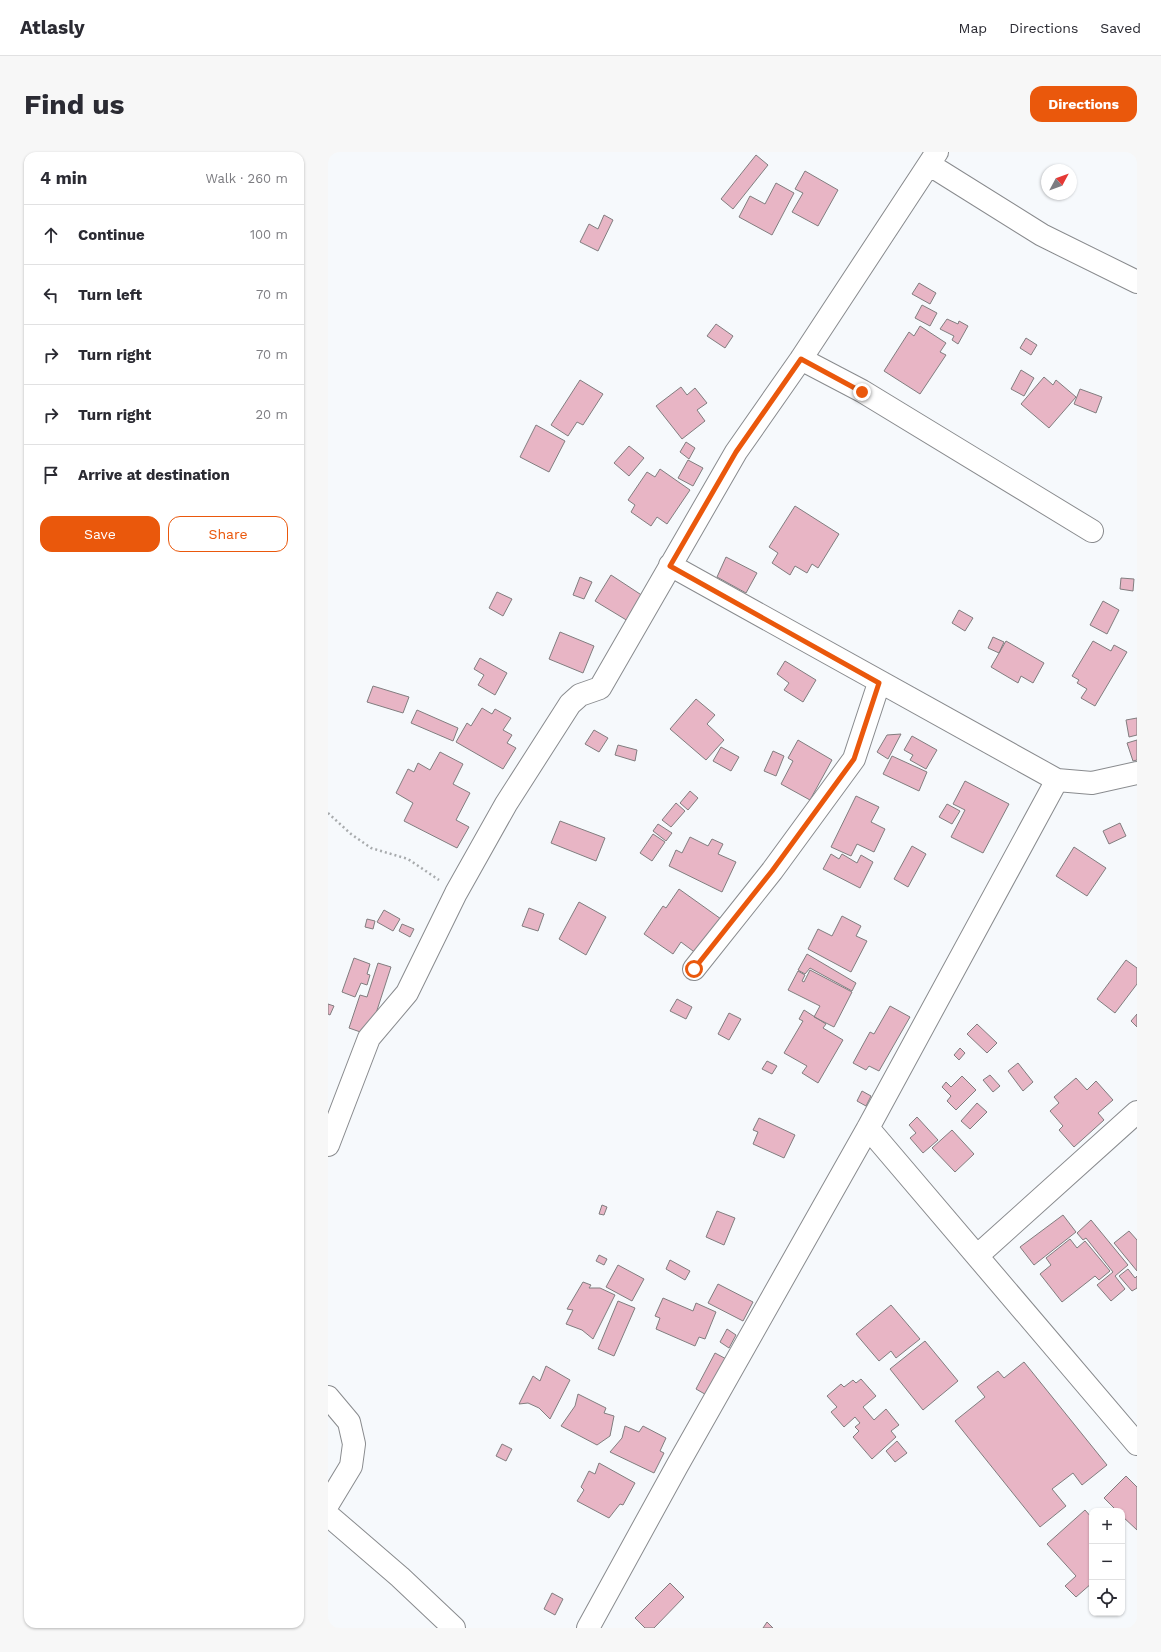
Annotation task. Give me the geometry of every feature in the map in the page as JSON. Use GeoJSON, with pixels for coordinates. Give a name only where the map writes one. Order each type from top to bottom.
{"type":"FeatureCollection","features":[{"type":"Feature","properties":{"kind":"street"},"geometry":{"type":"LineString","coordinates":[[328,1145],[369,1038],[407,993],[456,893],[506,804],[570,704],[580,694],[600,688],[736,452],[801,359],[933,158],[1042,235],[1137,282]]}},
{"type":"Feature","properties":{"kind":"street"},"geometry":{"type":"LineString","coordinates":[[801,359],[875,399],[1092,531]]}},
{"type":"Feature","properties":{"kind":"street"},"geometry":{"type":"LineString","coordinates":[[670,566],[879,683],[1057,780],[1092,783],[1137,773]]}},
{"type":"Feature","properties":{"kind":"street"},"geometry":{"type":"LineString","coordinates":[[694,969],[772,871],[854,759],[879,683]]}},
{"type":"Feature","properties":{"kind":"street"},"geometry":{"type":"LineString","coordinates":[[588,1628],[677,1466],[868,1128],[1057,780]]}},
{"type":"Feature","properties":{"kind":"street"},"geometry":{"type":"LineString","coordinates":[[976,1256],[1137,1112]]}},
{"type":"Feature","properties":{"kind":"street"},"geometry":{"type":"LineString","coordinates":[[868,1128],[1137,1444]]}},
{"type":"Feature","properties":{"kind":"street"},"geometry":{"type":"LineString","coordinates":[[328,1397],[350,1422],[354,1444],[351,1466],[328,1504]]}},
{"type":"Feature","properties":{"kind":"street"},"geometry":{"type":"LineString","coordinates":[[328,1515],[400,1577],[454,1628]]}},
{"type":"Feature","properties":{"kind":"path"},"geometry":{"type":"LineString","coordinates":[[328,812],[351,834],[371,848],[408,859],[423,868],[456,893]]}},
{"type":"Feature","properties":{"kind":"building"},"geometry":{"type":"Polygon","coordinates":[[[756,155],[768,165],[733,209],[721,199],[756,155]]]}},
{"type":"Feature","properties":{"kind":"building"},"geometry":{"type":"Polygon","coordinates":[[[805,171],[838,190],[818,226],[792,212],[803,193],[795,189],[805,171]]]}},
{"type":"Feature","properties":{"kind":"building"},"geometry":{"type":"Polygon","coordinates":[[[776,183],[794,193],[772,235],[739,217],[750,196],[765,204],[776,183]]]}},
{"type":"Feature","properties":{"kind":"building"},"geometry":{"type":"Polygon","coordinates":[[[604,215],[613,220],[598,251],[580,242],[589,224],[598,229],[604,215]]]}},
{"type":"Feature","properties":{"kind":"building"},"geometry":{"type":"Polygon","coordinates":[[[919,283],[936,293],[930,304],[912,294],[919,283]]]}},
{"type":"Feature","properties":{"kind":"building"},"geometry":{"type":"Polygon","coordinates":[[[922,305],[937,313],[930,326],[915,318],[922,305]]]}},
{"type":"Feature","properties":{"kind":"building"},"geometry":{"type":"Polygon","coordinates":[[[947,319],[958,324],[959,321],[968,326],[958,344],[952,340],[954,336],[940,329],[947,319]]]}},
{"type":"Feature","properties":{"kind":"building"},"geometry":{"type":"Polygon","coordinates":[[[716,324],[733,336],[725,348],[707,336],[716,324]]]}},
{"type":"Feature","properties":{"kind":"building"},"geometry":{"type":"Polygon","coordinates":[[[920,326],[946,343],[940,352],[946,355],[920,394],[884,371],[909,332],[914,336],[920,326]]]}},
{"type":"Feature","properties":{"kind":"building"},"geometry":{"type":"Polygon","coordinates":[[[1026,338],[1037,345],[1031,355],[1020,348],[1026,338]]]}},
{"type":"Feature","properties":{"kind":"building"},"geometry":{"type":"Polygon","coordinates":[[[1021,370],[1034,378],[1024,396],[1011,389],[1021,370]]]}},
{"type":"Feature","properties":{"kind":"building"},"geometry":{"type":"Polygon","coordinates":[[[1044,377],[1053,385],[1056,380],[1076,397],[1049,428],[1021,404],[1044,377]]]}},
{"type":"Feature","properties":{"kind":"building"},"geometry":{"type":"Polygon","coordinates":[[[580,380],[603,394],[583,425],[577,422],[568,436],[551,425],[580,380]]]}},
{"type":"Feature","properties":{"kind":"building"},"geometry":{"type":"Polygon","coordinates":[[[681,387],[687,395],[695,388],[707,403],[697,410],[705,421],[682,439],[656,406],[681,387]]]}},
{"type":"Feature","properties":{"kind":"building"},"geometry":{"type":"Polygon","coordinates":[[[1080,389],[1102,397],[1096,413],[1074,404],[1080,389]]]}},
{"type":"Feature","properties":{"kind":"building"},"geometry":{"type":"Polygon","coordinates":[[[536,425],[565,441],[549,472],[520,457],[536,425]]]}},
{"type":"Feature","properties":{"kind":"building"},"geometry":{"type":"Polygon","coordinates":[[[686,442],[695,448],[689,459],[680,452],[686,442]]]}},
{"type":"Feature","properties":{"kind":"building"},"geometry":{"type":"Polygon","coordinates":[[[629,446],[644,458],[629,476],[614,463],[629,446]]]}},
{"type":"Feature","properties":{"kind":"building"},"geometry":{"type":"Polygon","coordinates":[[[688,460],[703,468],[693,486],[678,478],[688,460]]]}},
{"type":"Feature","properties":{"kind":"building"},"geometry":{"type":"Polygon","coordinates":[[[660,469],[690,490],[667,524],[657,517],[651,526],[631,512],[635,505],[628,500],[647,472],[655,477],[660,469]]]}},
{"type":"Feature","properties":{"kind":"building"},"geometry":{"type":"Polygon","coordinates":[[[795,506],[839,534],[818,568],[812,564],[807,573],[795,566],[790,575],[772,563],[778,553],[769,547],[795,506]]]}},
{"type":"Feature","properties":{"kind":"building"},"geometry":{"type":"Polygon","coordinates":[[[726,557],[757,573],[746,593],[717,577],[726,557]]]}},
{"type":"Feature","properties":{"kind":"building"},"geometry":{"type":"Polygon","coordinates":[[[611,575],[643,596],[628,621],[595,601],[611,575]]]}},
{"type":"Feature","properties":{"kind":"building"},"geometry":{"type":"Polygon","coordinates":[[[580,577],[592,582],[584,599],[573,595],[580,577]]]}},
{"type":"Feature","properties":{"kind":"building"},"geometry":{"type":"Polygon","coordinates":[[[1121,578],[1134,579],[1133,591],[1120,589],[1121,578]]]}},
{"type":"Feature","properties":{"kind":"building"},"geometry":{"type":"Polygon","coordinates":[[[497,592],[512,599],[503,616],[489,608],[497,592]]]}},
{"type":"Feature","properties":{"kind":"building"},"geometry":{"type":"Polygon","coordinates":[[[1103,601],[1119,610],[1107,634],[1090,625],[1103,601]]]}},
{"type":"Feature","properties":{"kind":"building"},"geometry":{"type":"Polygon","coordinates":[[[959,610],[973,618],[965,631],[952,623],[959,610]]]}},
{"type":"Feature","properties":{"kind":"building"},"geometry":{"type":"Polygon","coordinates":[[[560,632],[594,646],[583,673],[549,659],[560,632]]]}},
{"type":"Feature","properties":{"kind":"building"},"geometry":{"type":"Polygon","coordinates":[[[993,637],[1004,642],[999,653],[988,648],[993,637]]]}},
{"type":"Feature","properties":{"kind":"building"},"geometry":{"type":"Polygon","coordinates":[[[1006,641],[1044,663],[1033,683],[1021,676],[1018,683],[991,667],[1006,641]]]}},
{"type":"Feature","properties":{"kind":"building"},"geometry":{"type":"Polygon","coordinates":[[[1093,641],[1111,651],[1114,645],[1127,652],[1095,706],[1081,698],[1087,689],[1077,683],[1079,680],[1072,676],[1093,641]]]}},
{"type":"Feature","properties":{"kind":"building"},"geometry":{"type":"Polygon","coordinates":[[[480,658],[507,673],[495,695],[478,685],[484,675],[474,669],[480,658]]]}},
{"type":"Feature","properties":{"kind":"building"},"geometry":{"type":"Polygon","coordinates":[[[785,661],[816,680],[803,702],[784,690],[789,683],[777,674],[785,661]]]}},
{"type":"Feature","properties":{"kind":"building"},"geometry":{"type":"Polygon","coordinates":[[[373,686],[409,697],[403,713],[367,702],[373,686]]]}},
{"type":"Feature","properties":{"kind":"building"},"geometry":{"type":"Polygon","coordinates":[[[696,699],[715,715],[707,724],[724,740],[706,760],[670,729],[696,699]]]}},
{"type":"Feature","properties":{"kind":"building"},"geometry":{"type":"Polygon","coordinates":[[[482,708],[492,714],[495,709],[511,718],[503,730],[512,735],[507,743],[516,748],[503,769],[456,742],[467,723],[471,726],[482,708]]]}},
{"type":"Feature","properties":{"kind":"building"},"geometry":{"type":"Polygon","coordinates":[[[417,710],[458,728],[453,741],[411,723],[417,710]]]}},
{"type":"Feature","properties":{"kind":"building"},"geometry":{"type":"Polygon","coordinates":[[[1137,718],[1137,735],[1129,737],[1126,720],[1137,718]]]}},
{"type":"Feature","properties":{"kind":"building"},"geometry":{"type":"Polygon","coordinates":[[[594,730],[608,738],[599,752],[585,744],[594,730]]]}},
{"type":"Feature","properties":{"kind":"building"},"geometry":{"type":"Polygon","coordinates":[[[901,734],[888,759],[877,752],[887,735],[901,734]]]}},
{"type":"Feature","properties":{"kind":"building"},"geometry":{"type":"Polygon","coordinates":[[[912,736],[937,750],[926,769],[910,760],[913,755],[904,750],[912,736]]]}},
{"type":"Feature","properties":{"kind":"building"},"geometry":{"type":"Polygon","coordinates":[[[798,740],[832,760],[810,800],[781,784],[793,761],[788,758],[798,740]]]}},
{"type":"Feature","properties":{"kind":"building"},"geometry":{"type":"Polygon","coordinates":[[[1137,740],[1137,760],[1133,761],[1127,743],[1137,740]]]}},
{"type":"Feature","properties":{"kind":"building"},"geometry":{"type":"Polygon","coordinates":[[[618,745],[637,750],[635,761],[615,755],[618,745]]]}},
{"type":"Feature","properties":{"kind":"building"},"geometry":{"type":"Polygon","coordinates":[[[721,747],[739,757],[731,771],[713,761],[721,747]]]}},
{"type":"Feature","properties":{"kind":"building"},"geometry":{"type":"Polygon","coordinates":[[[773,751],[784,756],[776,776],[764,771],[773,751]]]}},
{"type":"Feature","properties":{"kind":"building"},"geometry":{"type":"Polygon","coordinates":[[[440,752],[463,764],[453,784],[470,793],[456,820],[469,827],[457,848],[404,821],[413,803],[396,793],[408,769],[414,772],[418,763],[430,770],[440,752]]]}},
{"type":"Feature","properties":{"kind":"building"},"geometry":{"type":"Polygon","coordinates":[[[892,756],[927,772],[919,791],[883,774],[892,756]]]}},
{"type":"Feature","properties":{"kind":"building"},"geometry":{"type":"Polygon","coordinates":[[[965,781],[1009,804],[983,853],[951,837],[965,810],[953,804],[965,781]]]}},
{"type":"Feature","properties":{"kind":"building"},"geometry":{"type":"Polygon","coordinates":[[[690,791],[698,798],[688,810],[680,803],[690,791]]]}},
{"type":"Feature","properties":{"kind":"building"},"geometry":{"type":"Polygon","coordinates":[[[856,796],[879,807],[871,822],[885,829],[874,852],[857,844],[851,856],[831,847],[856,796]]]}},
{"type":"Feature","properties":{"kind":"building"},"geometry":{"type":"Polygon","coordinates":[[[676,803],[685,811],[671,827],[662,820],[676,803]]]}},
{"type":"Feature","properties":{"kind":"building"},"geometry":{"type":"Polygon","coordinates":[[[947,804],[960,811],[952,824],[939,817],[947,804]]]}},
{"type":"Feature","properties":{"kind":"building"},"geometry":{"type":"Polygon","coordinates":[[[560,821],[605,838],[596,861],[551,843],[560,821]]]}},
{"type":"Feature","properties":{"kind":"building"},"geometry":{"type":"Polygon","coordinates":[[[1120,823],[1126,836],[1109,844],[1103,831],[1120,823]]]}},
{"type":"Feature","properties":{"kind":"building"},"geometry":{"type":"Polygon","coordinates":[[[658,824],[672,833],[666,841],[653,831],[658,824]]]}},
{"type":"Feature","properties":{"kind":"building"},"geometry":{"type":"Polygon","coordinates":[[[653,834],[665,842],[652,861],[640,853],[653,834]]]}},
{"type":"Feature","properties":{"kind":"building"},"geometry":{"type":"Polygon","coordinates":[[[690,837],[708,846],[712,839],[723,844],[718,854],[736,862],[722,892],[669,866],[676,850],[682,853],[690,837]]]}},
{"type":"Feature","properties":{"kind":"building"},"geometry":{"type":"Polygon","coordinates":[[[912,846],[926,854],[908,887],[894,879],[912,846]]]}},
{"type":"Feature","properties":{"kind":"building"},"geometry":{"type":"Polygon","coordinates":[[[1074,847],[1106,868],[1087,896],[1056,876],[1074,847]]]}},
{"type":"Feature","properties":{"kind":"building"},"geometry":{"type":"Polygon","coordinates":[[[831,854],[839,859],[842,854],[857,863],[861,855],[873,862],[860,888],[823,869],[831,854]]]}},
{"type":"Feature","properties":{"kind":"building"},"geometry":{"type":"Polygon","coordinates":[[[679,889],[721,919],[697,954],[681,942],[673,954],[644,934],[663,906],[666,908],[679,889]]]}},
{"type":"Feature","properties":{"kind":"building"},"geometry":{"type":"Polygon","coordinates":[[[579,902],[606,917],[586,955],[559,939],[579,902]]]}},
{"type":"Feature","properties":{"kind":"building"},"geometry":{"type":"Polygon","coordinates":[[[529,908],[544,914],[538,931],[522,926],[529,908]]]}},
{"type":"Feature","properties":{"kind":"building"},"geometry":{"type":"Polygon","coordinates":[[[384,910],[400,919],[393,931],[377,922],[384,910]]]}},
{"type":"Feature","properties":{"kind":"building"},"geometry":{"type":"Polygon","coordinates":[[[842,916],[861,926],[856,936],[867,941],[851,972],[808,949],[818,929],[832,936],[842,916]]]}},
{"type":"Feature","properties":{"kind":"building"},"geometry":{"type":"Polygon","coordinates":[[[367,919],[375,921],[373,929],[365,927],[367,919]]]}},
{"type":"Feature","properties":{"kind":"building"},"geometry":{"type":"Polygon","coordinates":[[[402,924],[414,929],[410,937],[399,931],[402,924]]]}},
{"type":"Feature","properties":{"kind":"building"},"geometry":{"type":"Polygon","coordinates":[[[807,954],[856,983],[852,991],[810,968],[805,974],[798,970],[807,954]]]}},
{"type":"Feature","properties":{"kind":"building"},"geometry":{"type":"Polygon","coordinates":[[[354,958],[370,964],[367,974],[370,975],[367,985],[361,983],[355,997],[342,992],[354,958]]]}},
{"type":"Feature","properties":{"kind":"building"},"geometry":{"type":"Polygon","coordinates":[[[1126,960],[1137,968],[1137,984],[1115,1013],[1097,999],[1126,960]]]}},
{"type":"Feature","properties":{"kind":"building"},"geometry":{"type":"Polygon","coordinates":[[[378,963],[391,967],[369,1035],[349,1028],[360,995],[367,997],[378,963]]]}},
{"type":"Feature","properties":{"kind":"building"},"geometry":{"type":"Polygon","coordinates":[[[810,970],[852,992],[834,1027],[814,1017],[820,1006],[788,990],[798,971],[805,975],[802,981],[804,982],[810,970]]]}},
{"type":"Feature","properties":{"kind":"building"},"geometry":{"type":"Polygon","coordinates":[[[677,999],[692,1007],[686,1019],[670,1011],[677,999]]]}},
{"type":"Feature","properties":{"kind":"building"},"geometry":{"type":"Polygon","coordinates":[[[328,1004],[334,1006],[330,1015],[328,1014],[328,1004]]]}},
{"type":"Feature","properties":{"kind":"building"},"geometry":{"type":"Polygon","coordinates":[[[890,1006],[910,1017],[879,1071],[869,1066],[866,1070],[853,1063],[870,1032],[874,1034],[890,1006]]]}},
{"type":"Feature","properties":{"kind":"building"},"geometry":{"type":"Polygon","coordinates":[[[804,1010],[826,1024],[823,1028],[843,1040],[818,1083],[802,1073],[807,1066],[784,1053],[803,1021],[799,1019],[804,1010]]]}},
{"type":"Feature","properties":{"kind":"building"},"geometry":{"type":"Polygon","coordinates":[[[729,1013],[741,1019],[729,1040],[718,1034],[729,1013]]]}},
{"type":"Feature","properties":{"kind":"building"},"geometry":{"type":"Polygon","coordinates":[[[1137,1014],[1137,1027],[1131,1021],[1137,1014]]]}},
{"type":"Feature","properties":{"kind":"building"},"geometry":{"type":"Polygon","coordinates":[[[977,1024],[997,1043],[987,1053],[967,1034],[977,1024]]]}},
{"type":"Feature","properties":{"kind":"building"},"geometry":{"type":"Polygon","coordinates":[[[960,1048],[965,1053],[959,1060],[954,1055],[960,1048]]]}},
{"type":"Feature","properties":{"kind":"building"},"geometry":{"type":"Polygon","coordinates":[[[767,1061],[777,1066],[772,1074],[762,1069],[767,1061]]]}},
{"type":"Feature","properties":{"kind":"building"},"geometry":{"type":"Polygon","coordinates":[[[1018,1063],[1033,1082],[1023,1091],[1008,1071],[1018,1063]]]}},
{"type":"Feature","properties":{"kind":"building"},"geometry":{"type":"Polygon","coordinates":[[[990,1075],[1000,1086],[993,1092],[983,1080],[990,1075]]]}},
{"type":"Feature","properties":{"kind":"building"},"geometry":{"type":"Polygon","coordinates":[[[962,1076],[976,1090],[956,1110],[947,1101],[951,1096],[942,1087],[946,1082],[951,1087],[962,1076]]]}},
{"type":"Feature","properties":{"kind":"building"},"geometry":{"type":"Polygon","coordinates":[[[1076,1078],[1087,1090],[1096,1081],[1113,1100],[1098,1113],[1104,1120],[1074,1147],[1059,1130],[1063,1126],[1050,1111],[1059,1103],[1054,1097],[1076,1078]]]}},
{"type":"Feature","properties":{"kind":"building"},"geometry":{"type":"Polygon","coordinates":[[[862,1091],[871,1096],[866,1106],[857,1101],[862,1091]]]}},
{"type":"Feature","properties":{"kind":"building"},"geometry":{"type":"Polygon","coordinates":[[[977,1103],[987,1112],[970,1129],[961,1121],[977,1103]]]}},
{"type":"Feature","properties":{"kind":"building"},"geometry":{"type":"Polygon","coordinates":[[[917,1117],[938,1140],[923,1153],[910,1138],[916,1133],[909,1125],[917,1117]]]}},
{"type":"Feature","properties":{"kind":"building"},"geometry":{"type":"Polygon","coordinates":[[[759,1118],[795,1135],[784,1158],[753,1144],[758,1132],[753,1130],[759,1118]]]}},
{"type":"Feature","properties":{"kind":"building"},"geometry":{"type":"Polygon","coordinates":[[[952,1130],[974,1154],[955,1172],[932,1148],[952,1130]]]}},
{"type":"Feature","properties":{"kind":"building"},"geometry":{"type":"Polygon","coordinates":[[[602,1205],[607,1207],[604,1215],[599,1214],[602,1205]]]}},
{"type":"Feature","properties":{"kind":"building"},"geometry":{"type":"Polygon","coordinates":[[[717,1211],[735,1218],[724,1245],[706,1237],[717,1211]]]}},
{"type":"Feature","properties":{"kind":"building"},"geometry":{"type":"Polygon","coordinates":[[[1063,1215],[1076,1232],[1034,1265],[1020,1247],[1063,1215]]]}},
{"type":"Feature","properties":{"kind":"building"},"geometry":{"type":"Polygon","coordinates":[[[1091,1220],[1128,1265],[1115,1276],[1125,1289],[1111,1301],[1097,1285],[1113,1272],[1086,1238],[1083,1240],[1077,1233],[1091,1220]]]}},
{"type":"Feature","properties":{"kind":"building"},"geometry":{"type":"Polygon","coordinates":[[[1129,1231],[1137,1240],[1137,1271],[1114,1243],[1129,1231]]]}},
{"type":"Feature","properties":{"kind":"building"},"geometry":{"type":"Polygon","coordinates":[[[1070,1239],[1077,1248],[1085,1241],[1110,1271],[1099,1280],[1095,1276],[1062,1302],[1040,1274],[1051,1265],[1046,1258],[1070,1239]]]}},
{"type":"Feature","properties":{"kind":"building"},"geometry":{"type":"Polygon","coordinates":[[[599,1255],[607,1259],[604,1265],[596,1261],[599,1255]]]}},
{"type":"Feature","properties":{"kind":"building"},"geometry":{"type":"Polygon","coordinates":[[[670,1260],[690,1271],[685,1280],[666,1269],[670,1260]]]}},
{"type":"Feature","properties":{"kind":"building"},"geometry":{"type":"Polygon","coordinates":[[[618,1265],[644,1279],[632,1301],[606,1287],[618,1265]]]}},
{"type":"Feature","properties":{"kind":"building"},"geometry":{"type":"Polygon","coordinates":[[[1128,1269],[1135,1278],[1137,1276],[1137,1288],[1132,1291],[1119,1276],[1128,1269]]]}},
{"type":"Feature","properties":{"kind":"building"},"geometry":{"type":"Polygon","coordinates":[[[583,1282],[591,1285],[589,1288],[600,1288],[615,1295],[593,1339],[582,1330],[566,1324],[573,1310],[567,1309],[583,1282]]]}},
{"type":"Feature","properties":{"kind":"building"},"geometry":{"type":"Polygon","coordinates":[[[718,1284],[753,1302],[743,1321],[708,1303],[718,1284]]]}},
{"type":"Feature","properties":{"kind":"building"},"geometry":{"type":"Polygon","coordinates":[[[663,1298],[693,1311],[696,1303],[716,1312],[705,1339],[699,1337],[695,1346],[656,1329],[660,1318],[655,1316],[663,1298]]]}},
{"type":"Feature","properties":{"kind":"building"},"geometry":{"type":"Polygon","coordinates":[[[618,1301],[635,1308],[614,1356],[598,1349],[618,1301]]]}},
{"type":"Feature","properties":{"kind":"building"},"geometry":{"type":"Polygon","coordinates":[[[891,1305],[920,1339],[896,1358],[891,1351],[879,1361],[856,1334],[891,1305]]]}},
{"type":"Feature","properties":{"kind":"building"},"geometry":{"type":"Polygon","coordinates":[[[727,1329],[736,1335],[729,1348],[720,1342],[727,1329]]]}},
{"type":"Feature","properties":{"kind":"building"},"geometry":{"type":"Polygon","coordinates":[[[925,1341],[958,1381],[923,1410],[890,1369],[925,1341]]]}},
{"type":"Feature","properties":{"kind":"building"},"geometry":{"type":"Polygon","coordinates":[[[715,1353],[730,1361],[710,1397],[696,1389],[715,1353]]]}},
{"type":"Feature","properties":{"kind":"building"},"geometry":{"type":"Polygon","coordinates":[[[1024,1362],[1107,1465],[1082,1485],[1073,1473],[1052,1489],[1066,1506],[1040,1527],[955,1421],[985,1397],[977,1387],[998,1371],[1004,1378],[1024,1362]]]}},
{"type":"Feature","properties":{"kind":"building"},"geometry":{"type":"Polygon","coordinates":[[[546,1366],[570,1380],[550,1419],[539,1408],[528,1403],[519,1404],[533,1376],[540,1381],[546,1366]]]}},
{"type":"Feature","properties":{"kind":"building"},"geometry":{"type":"Polygon","coordinates":[[[861,1379],[876,1396],[863,1407],[874,1420],[886,1409],[899,1425],[891,1431],[896,1437],[872,1459],[853,1437],[859,1431],[855,1427],[860,1423],[855,1417],[844,1427],[831,1412],[837,1407],[827,1396],[841,1384],[844,1387],[853,1380],[856,1383],[861,1379]]]}},
{"type":"Feature","properties":{"kind":"building"},"geometry":{"type":"Polygon","coordinates":[[[578,1394],[606,1408],[604,1413],[614,1416],[610,1436],[597,1445],[561,1426],[575,1406],[578,1394]]]}},
{"type":"Feature","properties":{"kind":"building"},"geometry":{"type":"Polygon","coordinates":[[[625,1426],[639,1432],[643,1426],[666,1438],[660,1451],[664,1453],[654,1473],[610,1452],[622,1438],[625,1426]]]}},
{"type":"Feature","properties":{"kind":"building"},"geometry":{"type":"Polygon","coordinates":[[[897,1441],[907,1453],[895,1462],[886,1451],[897,1441]]]}},
{"type":"Feature","properties":{"kind":"building"},"geometry":{"type":"Polygon","coordinates":[[[502,1444],[512,1449],[506,1461],[496,1456],[502,1444]]]}},
{"type":"Feature","properties":{"kind":"building"},"geometry":{"type":"Polygon","coordinates":[[[599,1463],[635,1483],[623,1505],[620,1504],[609,1518],[577,1501],[584,1490],[581,1487],[589,1471],[595,1474],[599,1463]]]}},
{"type":"Feature","properties":{"kind":"building"},"geometry":{"type":"Polygon","coordinates":[[[1126,1476],[1137,1487],[1137,1530],[1125,1519],[1125,1508],[1114,1508],[1104,1498],[1126,1476]]]}},
{"type":"Feature","properties":{"kind":"building"},"geometry":{"type":"Polygon","coordinates":[[[1085,1510],[1089,1515],[1089,1586],[1076,1597],[1065,1586],[1076,1576],[1047,1544],[1085,1510]]]}},
{"type":"Feature","properties":{"kind":"building"},"geometry":{"type":"Polygon","coordinates":[[[670,1583],[684,1597],[654,1628],[645,1628],[635,1618],[670,1583]]]}},
{"type":"Feature","properties":{"kind":"building"},"geometry":{"type":"Polygon","coordinates":[[[552,1593],[563,1599],[555,1615],[544,1609],[552,1593]]]}},
{"type":"Feature","properties":{"kind":"building"},"geometry":{"type":"Polygon","coordinates":[[[767,1622],[773,1628],[763,1628],[767,1622]]]}},
{"type":"Feature","properties":{"kind":"route"},"geometry":{"type":"LineString","coordinates":[[694,969],[772,871],[854,759],[879,683],[670,566],[736,452],[801,359],[862,392]]}}]}
